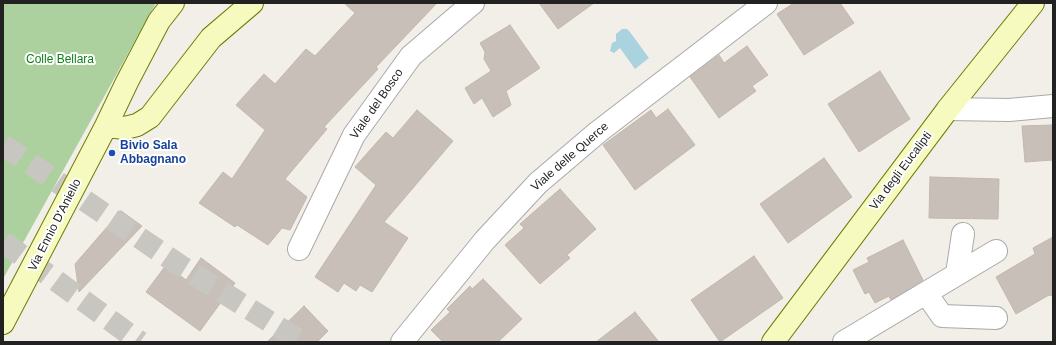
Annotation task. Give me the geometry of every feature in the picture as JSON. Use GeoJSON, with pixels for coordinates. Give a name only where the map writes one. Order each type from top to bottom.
{"type":"FeatureCollection","features":[{"type":"Feature","properties":{"kind":"street","name":"Via Ennio D'Aniello"},"geometry":{"type":"LineString","coordinates":[[3,323],[106,126],[126,82],[159,21],[173,3]]}},
{"type":"Feature","properties":{"kind":"street"},"geometry":{"type":"LineString","coordinates":[[106,126],[125,128],[137,125],[150,117],[211,38],[252,3]]}},
{"type":"Feature","properties":{"kind":"street","name":"Viale del Bosco"},"geometry":{"type":"LineString","coordinates":[[299,249],[354,135],[411,56],[473,3]]}},
{"type":"Feature","properties":{"kind":"street","name":"Viale delle Querce"},"geometry":{"type":"LineString","coordinates":[[402,342],[485,240],[538,183],[598,132],[766,3]]}},
{"type":"Feature","properties":{"kind":"street","name":"Via degli Eucalipti"},"geometry":{"type":"LineString","coordinates":[[773,342],[948,109],[1033,3]]}},
{"type":"Feature","properties":{"kind":"street"},"geometry":{"type":"LineString","coordinates":[[948,109],[1009,110],[1053,106]]}},
{"type":"Feature","properties":{"kind":"street"},"geometry":{"type":"LineString","coordinates":[[957,274],[963,234]]}},
{"type":"Feature","properties":{"kind":"street"},"geometry":{"type":"LineString","coordinates":[[844,342],[996,251]]}},
{"type":"Feature","properties":{"kind":"street"},"geometry":{"type":"LineString","coordinates":[[926,293],[942,316],[996,318]]}},
{"type":"Feature","properties":{"kind":"green space","name":"Colle Bellara"},"geometry":{"type":"Polygon","coordinates":[[[3,3],[156,3],[3,279],[3,3]]]}},
{"type":"Feature","properties":{"kind":"water"},"geometry":{"type":"Polygon","coordinates":[[[622,29],[627,29],[630,32],[649,58],[635,69],[620,48],[614,53],[610,51],[612,43],[616,41],[616,34],[622,29]]]}},
{"type":"Feature","properties":{"kind":"building"},"geometry":{"type":"Polygon","coordinates":[[[344,3],[437,3],[376,67],[378,69],[324,127],[327,129],[285,179],[307,197],[290,230],[282,228],[268,245],[237,225],[235,227],[199,203],[223,172],[232,179],[265,130],[236,105],[264,74],[275,84],[306,49],[315,56],[355,13],[344,3]]]}},
{"type":"Feature","properties":{"kind":"building"},"geometry":{"type":"Polygon","coordinates":[[[539,3],[594,3],[558,29],[539,3]]]}},
{"type":"Feature","properties":{"kind":"building"},"geometry":{"type":"Polygon","coordinates":[[[794,3],[840,3],[854,23],[804,55],[777,14],[794,3]]]}},
{"type":"Feature","properties":{"kind":"building"},"geometry":{"type":"Polygon","coordinates":[[[510,25],[540,68],[506,91],[511,105],[493,117],[482,98],[474,104],[465,88],[491,71],[484,59],[485,52],[480,43],[510,25]]]}},
{"type":"Feature","properties":{"kind":"building"},"geometry":{"type":"Polygon","coordinates":[[[747,46],[768,75],[752,86],[756,91],[719,118],[690,77],[719,55],[724,63],[747,46]]]}},
{"type":"Feature","properties":{"kind":"building"},"geometry":{"type":"Polygon","coordinates":[[[880,71],[910,119],[859,152],[828,104],[880,71]]]}},
{"type":"Feature","properties":{"kind":"building"},"geometry":{"type":"Polygon","coordinates":[[[668,109],[695,145],[635,190],[603,145],[651,110],[656,118],[668,109]]]}},
{"type":"Feature","properties":{"kind":"building"},"geometry":{"type":"Polygon","coordinates":[[[417,110],[453,141],[384,222],[408,238],[372,292],[360,285],[356,291],[344,283],[338,292],[315,277],[376,185],[355,167],[386,132],[393,138],[417,110]]]}},
{"type":"Feature","properties":{"kind":"building"},"geometry":{"type":"Polygon","coordinates":[[[1053,125],[1053,160],[1025,162],[1022,126],[1053,125]]]}},
{"type":"Feature","properties":{"kind":"building"},"geometry":{"type":"Polygon","coordinates":[[[824,158],[852,197],[788,243],[760,204],[824,158]]]}},
{"type":"Feature","properties":{"kind":"building"},"geometry":{"type":"Polygon","coordinates":[[[930,177],[999,179],[998,219],[929,218],[930,177]]]}},
{"type":"Feature","properties":{"kind":"building"},"geometry":{"type":"Polygon","coordinates":[[[560,189],[596,229],[567,255],[570,258],[540,284],[505,245],[524,228],[520,224],[560,189]]]}},
{"type":"Feature","properties":{"kind":"building"},"geometry":{"type":"Polygon","coordinates":[[[121,211],[142,226],[79,292],[75,264],[121,211]]]}},
{"type":"Feature","properties":{"kind":"building"},"geometry":{"type":"Polygon","coordinates":[[[1053,237],[1053,296],[1049,295],[1016,314],[996,277],[1035,254],[1033,248],[1053,237]]]}},
{"type":"Feature","properties":{"kind":"building"},"geometry":{"type":"Polygon","coordinates":[[[903,240],[923,280],[891,300],[889,296],[875,303],[869,292],[865,294],[853,270],[869,262],[867,258],[903,240]]]}},
{"type":"Feature","properties":{"kind":"building"},"geometry":{"type":"Polygon","coordinates":[[[754,256],[783,298],[720,342],[691,300],[754,256]]]}},
{"type":"Feature","properties":{"kind":"building"},"geometry":{"type":"Polygon","coordinates":[[[201,258],[235,283],[200,331],[146,292],[166,265],[186,280],[201,258]]]}},
{"type":"Feature","properties":{"kind":"building"},"geometry":{"type":"Polygon","coordinates":[[[483,279],[522,319],[498,342],[443,342],[431,330],[450,312],[447,309],[470,286],[472,289],[483,279]]]}},
{"type":"Feature","properties":{"kind":"building"},"geometry":{"type":"Polygon","coordinates":[[[304,306],[328,331],[317,342],[267,342],[304,306]]]}},
{"type":"Feature","properties":{"kind":"building"},"geometry":{"type":"Polygon","coordinates":[[[635,312],[659,342],[596,342],[635,312]]]}},
{"type":"Feature","properties":{"kind":"tunnel"},"geometry":{"type":"LineString","coordinates":[[3,145],[184,268],[302,342]]}},
{"type":"Feature","properties":{"kind":"tunnel"},"geometry":{"type":"LineString","coordinates":[[3,242],[140,342]]}},
{"type":"Feature","properties":{"kind":"place","name":"Bivio Sala Abbagnano"},"geometry":{"type":"Point","coordinates":[112,153]}}]}
